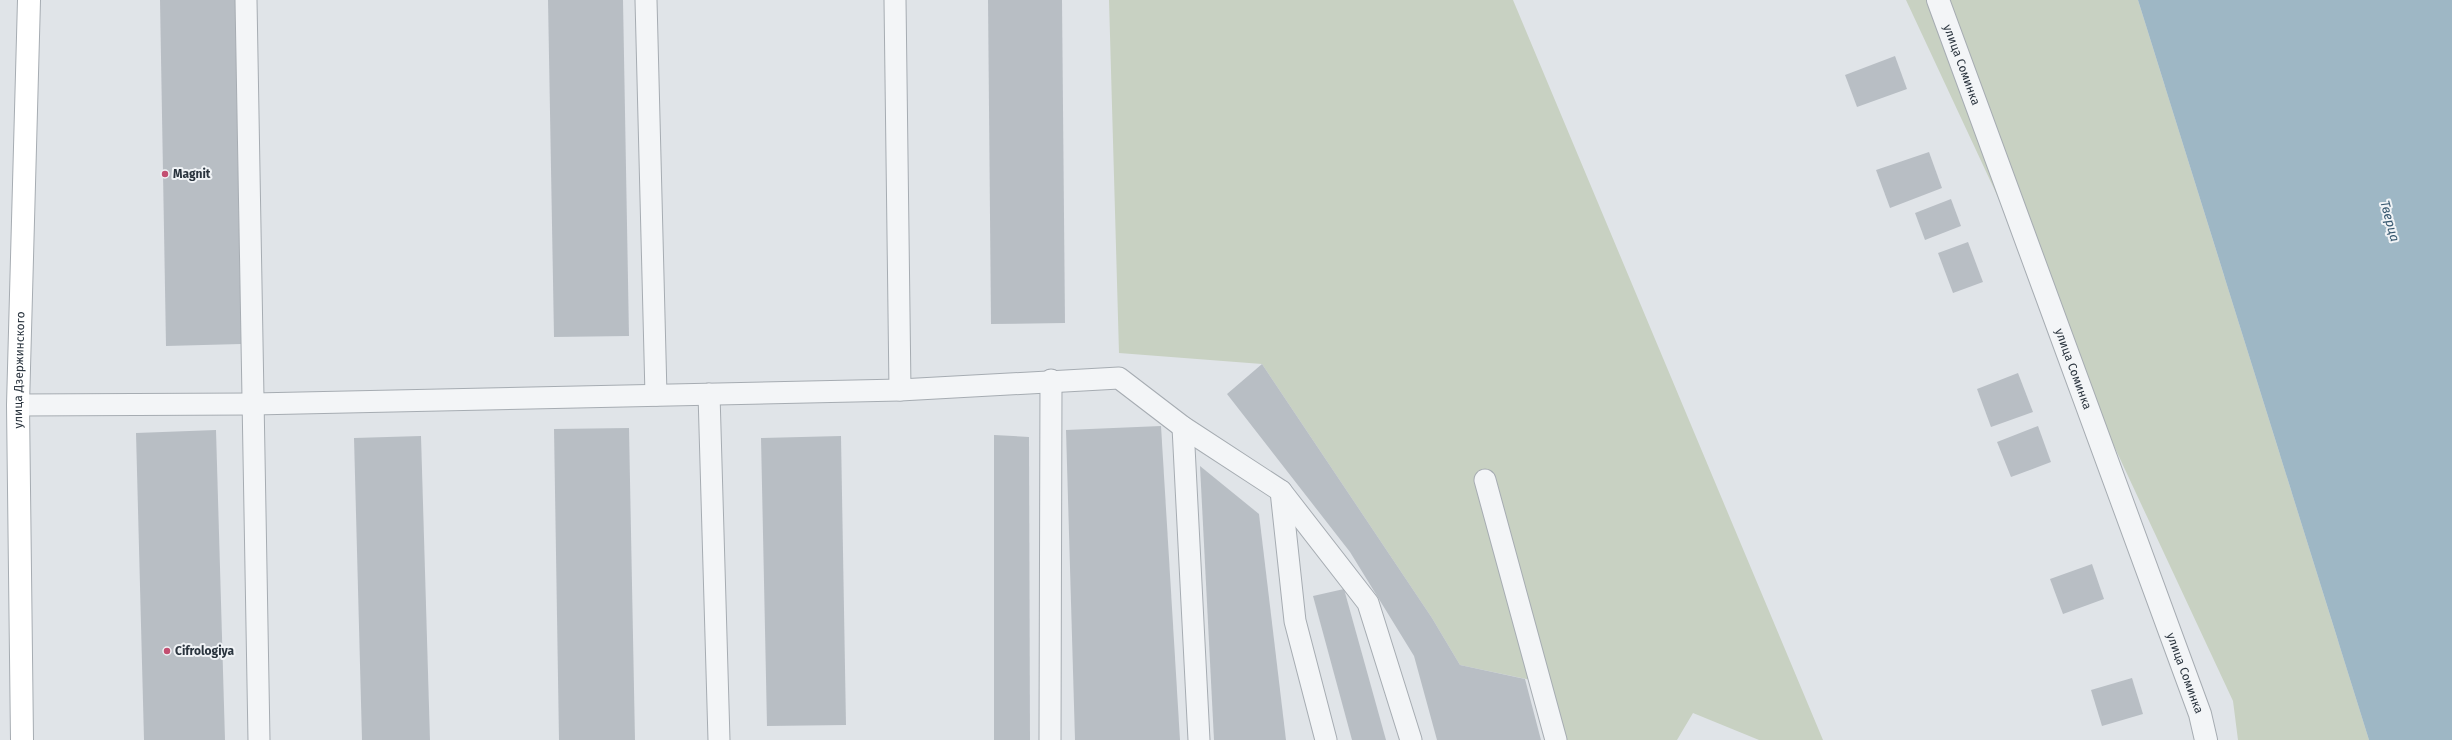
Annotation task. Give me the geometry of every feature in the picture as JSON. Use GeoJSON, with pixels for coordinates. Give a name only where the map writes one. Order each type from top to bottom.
{"type":"FeatureCollection","features":[{"type":"Feature","properties":{"kind":"main road","name":"улица Дзержинского"},"geometry":{"type":"LineString","coordinates":[[22,740],[18,406],[29,0]]}},
{"type":"Feature","properties":{"kind":"street","name":"улица Соминка"},"geometry":{"type":"LineString","coordinates":[[1938,0],[2195,699],[2206,740]]}},
{"type":"Feature","properties":{"kind":"lane"},"geometry":{"type":"LineString","coordinates":[[246,0],[259,740]]}},
{"type":"Feature","properties":{"kind":"lane"},"geometry":{"type":"LineString","coordinates":[[646,0],[656,395]]}},
{"type":"Feature","properties":{"kind":"lane"},"geometry":{"type":"LineString","coordinates":[[895,0],[900,390]]}},
{"type":"Feature","properties":{"kind":"lane"},"geometry":{"type":"LineString","coordinates":[[18,406],[253,404],[900,390],[1051,380],[1118,378],[1183,427],[1280,491],[1368,603],[1411,740]]}},
{"type":"Feature","properties":{"kind":"lane"},"geometry":{"type":"LineString","coordinates":[[1050,740],[1051,380]]}},
{"type":"Feature","properties":{"kind":"lane"},"geometry":{"type":"LineString","coordinates":[[709,394],[719,740]]}},
{"type":"Feature","properties":{"kind":"lane"},"geometry":{"type":"LineString","coordinates":[[1183,427],[1199,740]]}},
{"type":"Feature","properties":{"kind":"lane"},"geometry":{"type":"LineString","coordinates":[[1485,480],[1556,740]]}},
{"type":"Feature","properties":{"kind":"lane"},"geometry":{"type":"LineString","coordinates":[[1280,491],[1295,621],[1326,740]]}},
{"type":"Feature","properties":{"kind":"green space"},"geometry":{"type":"Polygon","coordinates":[[[1109,0],[1513,0],[1823,740],[1759,740],[1693,713],[1677,740],[1556,740],[1540,682],[1460,665],[1432,618],[1262,364],[1119,353],[1109,0]]]}},
{"type":"Feature","properties":{"kind":"green space"},"geometry":{"type":"Polygon","coordinates":[[[1906,0],[2138,0],[2369,740],[2238,740],[2233,701],[1906,0]]]}},
{"type":"Feature","properties":{"kind":"water","name":"Тверца"},"geometry":{"type":"Polygon","coordinates":[[[2138,0],[2452,0],[2452,740],[2369,740],[2138,0]]]}},
{"type":"Feature","properties":{"kind":"building"},"geometry":{"type":"Polygon","coordinates":[[[160,0],[235,0],[241,344],[166,346],[160,0]]]}},
{"type":"Feature","properties":{"kind":"building"},"geometry":{"type":"Polygon","coordinates":[[[548,0],[623,0],[629,336],[554,337],[548,0]]]}},
{"type":"Feature","properties":{"kind":"building"},"geometry":{"type":"Polygon","coordinates":[[[988,0],[1062,0],[1065,323],[991,324],[988,0]]]}},
{"type":"Feature","properties":{"kind":"building"},"geometry":{"type":"Polygon","coordinates":[[[1895,56],[1907,89],[1857,107],[1845,75],[1895,56]]]}},
{"type":"Feature","properties":{"kind":"building"},"geometry":{"type":"Polygon","coordinates":[[[1929,152],[1942,188],[1890,208],[1876,170],[1929,152]]]}},
{"type":"Feature","properties":{"kind":"building"},"geometry":{"type":"Polygon","coordinates":[[[1951,199],[1961,226],[1925,240],[1915,213],[1951,199]]]}},
{"type":"Feature","properties":{"kind":"building"},"geometry":{"type":"Polygon","coordinates":[[[1968,242],[1983,282],[1953,293],[1938,253],[1968,242]]]}},
{"type":"Feature","properties":{"kind":"building"},"geometry":{"type":"Polygon","coordinates":[[[1262,364],[1432,618],[1460,665],[1525,679],[1541,740],[1437,740],[1414,656],[1350,552],[1227,394],[1262,364]]]}},
{"type":"Feature","properties":{"kind":"building"},"geometry":{"type":"Polygon","coordinates":[[[2018,373],[2033,412],[1991,427],[1977,389],[2018,373]]]}},
{"type":"Feature","properties":{"kind":"building"},"geometry":{"type":"Polygon","coordinates":[[[1161,426],[1180,740],[1075,740],[1066,430],[1161,426]]]}},
{"type":"Feature","properties":{"kind":"building"},"geometry":{"type":"Polygon","coordinates":[[[2038,426],[2051,462],[2011,477],[1997,442],[2038,426]]]}},
{"type":"Feature","properties":{"kind":"building"},"geometry":{"type":"Polygon","coordinates":[[[629,428],[635,740],[559,740],[554,429],[629,428]]]}},
{"type":"Feature","properties":{"kind":"building"},"geometry":{"type":"Polygon","coordinates":[[[216,430],[225,740],[144,740],[136,433],[216,430]]]}},
{"type":"Feature","properties":{"kind":"building"},"geometry":{"type":"Polygon","coordinates":[[[994,435],[1029,437],[1030,740],[994,740],[994,435]]]}},
{"type":"Feature","properties":{"kind":"building"},"geometry":{"type":"Polygon","coordinates":[[[421,436],[430,740],[362,740],[354,438],[421,436]]]}},
{"type":"Feature","properties":{"kind":"building"},"geometry":{"type":"Polygon","coordinates":[[[841,436],[846,725],[767,726],[761,438],[841,436]]]}},
{"type":"Feature","properties":{"kind":"building"},"geometry":{"type":"Polygon","coordinates":[[[1200,466],[1259,514],[1286,740],[1214,740],[1200,466]]]}},
{"type":"Feature","properties":{"kind":"building"},"geometry":{"type":"Polygon","coordinates":[[[2092,564],[2104,599],[2063,614],[2050,579],[2092,564]]]}},
{"type":"Feature","properties":{"kind":"building"},"geometry":{"type":"Polygon","coordinates":[[[1344,589],[1386,740],[1352,740],[1313,596],[1344,589]]]}},
{"type":"Feature","properties":{"kind":"building"},"geometry":{"type":"Polygon","coordinates":[[[2132,678],[2143,714],[2102,726],[2091,690],[2132,678]]]}},
{"type":"Feature","properties":{"kind":"place","name":"Magnit"},"geometry":{"type":"Point","coordinates":[165,174]}},
{"type":"Feature","properties":{"kind":"place","name":"Cifrologiya"},"geometry":{"type":"Point","coordinates":[167,651]}}]}
